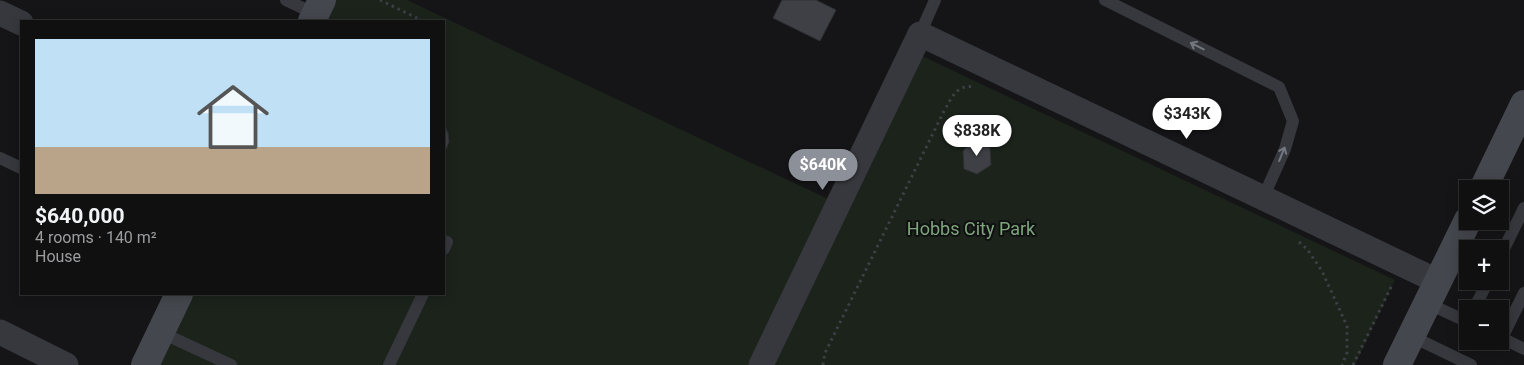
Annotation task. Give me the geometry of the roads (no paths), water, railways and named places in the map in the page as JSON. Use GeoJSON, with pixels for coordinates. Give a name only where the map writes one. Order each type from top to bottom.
{"type":"FeatureCollection","features":[{"type":"Feature","properties":{"kind":"street"},"geometry":{"type":"LineString","coordinates":[[0,13],[20,23]]}},
{"type":"Feature","properties":{"kind":"street"},"geometry":{"type":"LineString","coordinates":[[761,365],[920,34],[1263,198],[1432,292]]}},
{"type":"Feature","properties":{"kind":"street"},"geometry":{"type":"LineString","coordinates":[[1488,180],[1521,118]]}},
{"type":"Feature","properties":{"kind":"street"},"geometry":{"type":"LineString","coordinates":[[1397,365],[1463,230]]}},
{"type":"Feature","properties":{"kind":"street"},"geometry":{"type":"LineString","coordinates":[[145,365],[178,295]]}},
{"type":"Feature","properties":{"kind":"street"},"geometry":{"type":"LineString","coordinates":[[0,332],[66,365]]}},
{"type":"Feature","properties":{"kind":"lane"},"geometry":{"type":"LineString","coordinates":[[286,0],[316,12]]}},
{"type":"Feature","properties":{"kind":"lane"},"geometry":{"type":"LineString","coordinates":[[920,34],[935,0]]}},
{"type":"Feature","properties":{"kind":"lane"},"geometry":{"type":"LineString","coordinates":[[1105,0],[1279,87],[1293,121],[1285,149],[1263,198]]}},
{"type":"Feature","properties":{"kind":"lane"},"geometry":{"type":"LineString","coordinates":[[0,158],[20,168]]}},
{"type":"Feature","properties":{"kind":"lane"},"geometry":{"type":"LineString","coordinates":[[1508,240],[1524,208]]}},
{"type":"Feature","properties":{"kind":"lane"},"geometry":{"type":"LineString","coordinates":[[1432,292],[1459,315]]}},
{"type":"Feature","properties":{"kind":"lane"},"geometry":{"type":"LineString","coordinates":[[1509,322],[1524,293]]}},
{"type":"Feature","properties":{"kind":"lane"},"geometry":{"type":"LineString","coordinates":[[389,365],[423,295]]}},
{"type":"Feature","properties":{"kind":"lane"},"geometry":{"type":"LineString","coordinates":[[160,332],[231,365]]}},
{"type":"Feature","properties":{"kind":"lane"},"geometry":{"type":"LineString","coordinates":[[1411,336],[1471,365]]}},
{"type":"Feature","properties":{"kind":"lane"},"geometry":{"type":"LineString","coordinates":[[1509,342],[1524,349]]}},
{"type":"Feature","properties":{"kind":"park label","name":"Hobbs City Park"},"geometry":{"type":"Point","coordinates":[971,229]}}]}
